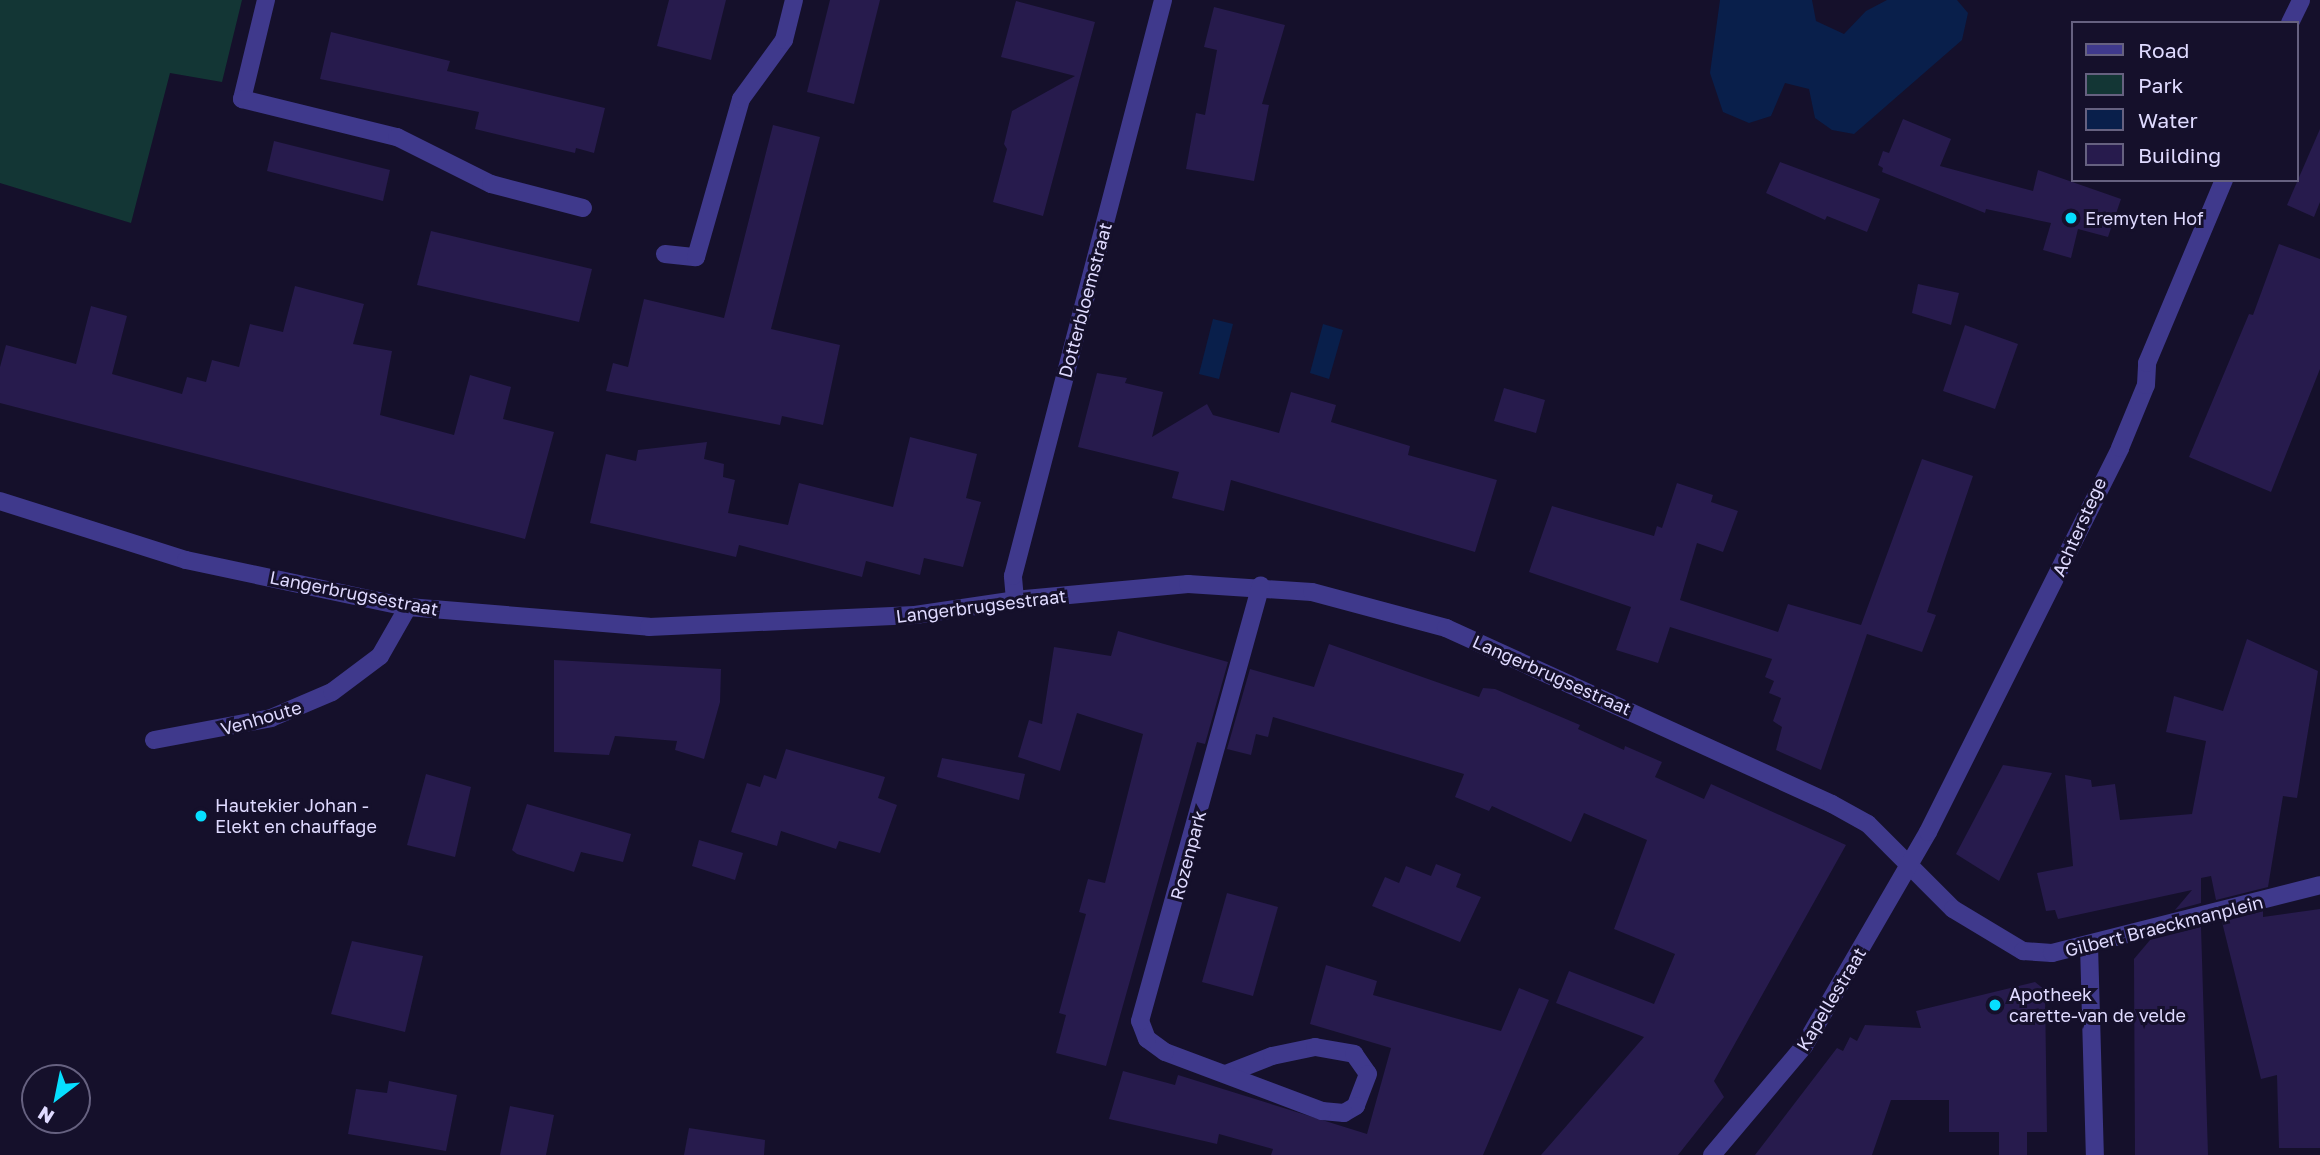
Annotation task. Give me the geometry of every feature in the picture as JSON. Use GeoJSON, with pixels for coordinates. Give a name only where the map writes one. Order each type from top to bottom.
{"type":"FeatureCollection","features":[{"type":"Feature","properties":{"kind":"street"},"geometry":{"type":"LineString","coordinates":[[266,0],[243,99],[397,137],[491,184],[583,208]]}},
{"type":"Feature","properties":{"kind":"street"},"geometry":{"type":"LineString","coordinates":[[665,254],[696,257],[741,99],[784,40],[794,0]]}},
{"type":"Feature","properties":{"kind":"street","name":"Dotterbloemstraat"},"geometry":{"type":"LineString","coordinates":[[1015,600],[1013,576],[1163,0]]}},
{"type":"Feature","properties":{"kind":"street"},"geometry":{"type":"LineString","coordinates":[[2291,21],[2301,0]]}},
{"type":"Feature","properties":{"kind":"street","name":"Achterstege"},"geometry":{"type":"LineString","coordinates":[[1910,866],[2056,577],[2105,469],[2120,448],[2146,385],[2147,363],[2223,182]]}},
{"type":"Feature","properties":{"kind":"street","name":"Langerbrugsestraat"},"geometry":{"type":"LineString","coordinates":[[0,501],[186,560],[408,607],[649,627],[879,617],[1015,600],[1188,584],[1261,586],[1378,607],[1514,656],[1832,804],[1868,824],[1910,866]]}},
{"type":"Feature","properties":{"kind":"street","name":"Rozenpark"},"geometry":{"type":"LineString","coordinates":[[1226,1074],[1272,1056],[1315,1047],[1354,1054],[1368,1074],[1356,1106],[1344,1113],[1322,1111],[1165,1052],[1147,1039],[1140,1021],[1261,586]]}},
{"type":"Feature","properties":{"kind":"street","name":"Venhoute"},"geometry":{"type":"LineString","coordinates":[[154,740],[271,718],[332,692],[380,656],[408,607]]}},
{"type":"Feature","properties":{"kind":"street","name":"Gilbert Braeckmanplein"},"geometry":{"type":"LineString","coordinates":[[1910,866],[1953,909],[2023,951],[2052,953],[2320,885]]}},
{"type":"Feature","properties":{"kind":"street","name":"Kapellestraat"},"geometry":{"type":"LineString","coordinates":[[1712,1155],[1804,1046],[1910,866]]}},
{"type":"Feature","properties":{"kind":"street"},"geometry":{"type":"LineString","coordinates":[[2089,945],[2095,1155]]}},
{"type":"Feature","properties":{"kind":"green space"},"geometry":{"type":"Polygon","coordinates":[[[0,0],[242,0],[222,82],[170,73],[131,223],[0,183],[0,0]]]}},
{"type":"Feature","properties":{"kind":"water"},"geometry":{"type":"Polygon","coordinates":[[[1720,0],[1812,0],[1816,21],[1844,34],[1866,11],[1887,0],[1957,0],[1968,13],[1962,40],[1854,134],[1832,130],[1815,118],[1809,89],[1785,83],[1771,116],[1749,123],[1723,112],[1710,73],[1720,0]]]}},
{"type":"Feature","properties":{"kind":"water"},"geometry":{"type":"Polygon","coordinates":[[[1213,319],[1233,324],[1219,379],[1199,374],[1213,319]]]}},
{"type":"Feature","properties":{"kind":"water"},"geometry":{"type":"Polygon","coordinates":[[[1323,324],[1343,330],[1329,379],[1310,373],[1323,324]]]}},
{"type":"Feature","properties":{"kind":"building"},"geometry":{"type":"Polygon","coordinates":[[[669,0],[726,0],[711,60],[657,46],[669,0]]]}},
{"type":"Feature","properties":{"kind":"building"},"geometry":{"type":"Polygon","coordinates":[[[830,0],[880,0],[854,104],[807,92],[830,0]]]}},
{"type":"Feature","properties":{"kind":"building"},"geometry":{"type":"Polygon","coordinates":[[[1016,1],[1095,22],[1043,216],[993,202],[1007,149],[1004,144],[1012,111],[1075,76],[1001,57],[1016,1]]]}},
{"type":"Feature","properties":{"kind":"building"},"geometry":{"type":"Polygon","coordinates":[[[1214,7],[1285,25],[1262,104],[1269,105],[1254,181],[1186,169],[1196,113],[1205,115],[1217,50],[1204,47],[1214,7]]]}},
{"type":"Feature","properties":{"kind":"building"},"geometry":{"type":"Polygon","coordinates":[[[331,32],[450,61],[447,71],[605,108],[594,153],[576,148],[575,153],[475,129],[479,112],[320,79],[331,32]]]}},
{"type":"Feature","properties":{"kind":"building"},"geometry":{"type":"Polygon","coordinates":[[[1903,119],[1951,139],[1940,166],[2033,191],[2038,170],[2121,199],[2108,237],[2078,229],[2071,258],[2043,250],[2051,223],[1986,209],[1985,213],[1882,172],[1883,168],[1878,165],[1883,151],[1889,153],[1903,119]]]}},
{"type":"Feature","properties":{"kind":"building"},"geometry":{"type":"Polygon","coordinates":[[[773,125],[820,137],[771,329],[840,345],[823,425],[782,416],[780,425],[606,391],[613,363],[628,367],[644,299],[724,318],[773,125]]]}},
{"type":"Feature","properties":{"kind":"building"},"geometry":{"type":"Polygon","coordinates":[[[2320,129],[2320,202],[2314,217],[2287,205],[2320,129]]]}},
{"type":"Feature","properties":{"kind":"building"},"geometry":{"type":"Polygon","coordinates":[[[274,141],[390,170],[383,201],[267,171],[274,141]]]}},
{"type":"Feature","properties":{"kind":"building"},"geometry":{"type":"Polygon","coordinates":[[[1780,162],[1880,199],[1867,232],[1827,216],[1825,220],[1766,193],[1780,162]]]}},
{"type":"Feature","properties":{"kind":"building"},"geometry":{"type":"Polygon","coordinates":[[[431,231],[592,269],[579,322],[417,285],[431,231]]]}},
{"type":"Feature","properties":{"kind":"building"},"geometry":{"type":"Polygon","coordinates":[[[2279,244],[2320,259],[2320,369],[2271,492],[2189,457],[2249,314],[2253,315],[2279,244]]]}},
{"type":"Feature","properties":{"kind":"building"},"geometry":{"type":"Polygon","coordinates":[[[1918,284],[1959,293],[1951,325],[1912,313],[1918,284]]]}},
{"type":"Feature","properties":{"kind":"building"},"geometry":{"type":"Polygon","coordinates":[[[295,286],[364,304],[353,344],[392,351],[380,415],[454,435],[470,375],[511,387],[503,419],[554,432],[525,539],[0,403],[0,367],[6,345],[76,364],[91,306],[127,316],[112,374],[182,394],[187,377],[206,382],[212,360],[239,367],[250,324],[283,332],[295,286]]]}},
{"type":"Feature","properties":{"kind":"building"},"geometry":{"type":"Polygon","coordinates":[[[1965,325],[2018,344],[1995,409],[1943,391],[1965,325]]]}},
{"type":"Feature","properties":{"kind":"building"},"geometry":{"type":"Polygon","coordinates":[[[1097,373],[1127,378],[1125,383],[1163,392],[1152,437],[1207,404],[1213,415],[1279,433],[1291,392],[1336,405],[1331,422],[1410,446],[1408,455],[1497,480],[1475,552],[1231,480],[1224,511],[1172,498],[1179,472],[1078,447],[1097,373]]]}},
{"type":"Feature","properties":{"kind":"building"},"geometry":{"type":"Polygon","coordinates":[[[1504,388],[1545,400],[1536,433],[1494,421],[1504,388]]]}},
{"type":"Feature","properties":{"kind":"building"},"geometry":{"type":"Polygon","coordinates":[[[910,437],[977,454],[966,498],[981,502],[963,567],[924,558],[920,575],[866,561],[862,577],[739,545],[736,557],[590,523],[606,454],[636,461],[638,450],[707,442],[704,459],[724,464],[723,477],[735,480],[728,513],[788,525],[799,483],[893,507],[910,437]]]}},
{"type":"Feature","properties":{"kind":"building"},"geometry":{"type":"Polygon","coordinates":[[[1922,459],[1973,476],[1927,612],[1936,615],[1922,652],[1867,634],[1821,770],[1776,750],[1782,727],[1773,721],[1781,698],[1769,693],[1774,681],[1765,677],[1772,659],[1670,627],[1658,663],[1616,650],[1631,607],[1529,572],[1552,506],[1654,536],[1657,526],[1662,528],[1677,483],[1713,495],[1711,502],[1738,511],[1723,552],[1697,543],[1680,600],[1778,632],[1788,604],[1861,625],[1922,459]]]}},
{"type":"Feature","properties":{"kind":"building"},"geometry":{"type":"Polygon","coordinates":[[[1118,631],[1228,662],[1205,744],[1197,742],[1106,1066],[1056,1053],[1066,1015],[1059,1013],[1086,914],[1079,912],[1088,879],[1105,883],[1143,734],[1077,713],[1060,771],[1018,757],[1029,720],[1042,724],[1054,647],[1111,656],[1118,631]]]}},
{"type":"Feature","properties":{"kind":"building"},"geometry":{"type":"Polygon","coordinates":[[[2247,639],[2318,671],[2297,798],[2283,796],[2268,887],[2216,900],[2211,876],[2201,878],[2201,903],[2175,910],[2192,890],[2058,919],[2055,910],[2046,911],[2037,873],[2073,866],[2065,775],[2091,780],[2092,787],[2115,784],[2120,820],[2192,814],[2206,741],[2166,732],[2174,696],[2223,711],[2247,639]]]}},
{"type":"Feature","properties":{"kind":"building"},"geometry":{"type":"Polygon","coordinates":[[[1329,644],[1479,697],[1483,688],[1495,689],[1580,725],[1578,729],[1624,750],[1625,746],[1662,762],[1655,777],[1704,799],[1711,784],[1846,845],[1714,1081],[1724,1097],[1678,1155],[1541,1155],[1644,1037],[1556,1003],[1569,971],[1654,1004],[1675,954],[1614,929],[1647,840],[1584,813],[1571,842],[1492,806],[1489,811],[1455,797],[1464,774],[1273,717],[1268,737],[1256,734],[1251,755],[1227,749],[1250,669],[1314,687],[1329,644]]]}},
{"type":"Feature","properties":{"kind":"building"},"geometry":{"type":"Polygon","coordinates":[[[554,660],[721,669],[720,702],[704,759],[675,750],[677,741],[615,736],[609,755],[554,752],[554,660]]]}},
{"type":"Feature","properties":{"kind":"building"},"geometry":{"type":"Polygon","coordinates":[[[786,749],[885,777],[878,798],[897,805],[880,853],[839,841],[836,849],[781,831],[777,846],[731,832],[747,783],[760,787],[764,775],[776,779],[786,749]]]}},
{"type":"Feature","properties":{"kind":"building"},"geometry":{"type":"Polygon","coordinates":[[[942,758],[1025,774],[1019,800],[937,777],[942,758]]]}},
{"type":"Feature","properties":{"kind":"building"},"geometry":{"type":"Polygon","coordinates":[[[2003,765],[2052,773],[1999,881],[1956,854],[2003,765]]]}},
{"type":"Feature","properties":{"kind":"building"},"geometry":{"type":"Polygon","coordinates":[[[426,774],[471,787],[455,857],[407,845],[426,774]]]}},
{"type":"Feature","properties":{"kind":"building"},"geometry":{"type":"Polygon","coordinates":[[[527,804],[631,834],[623,862],[581,852],[574,872],[517,854],[512,850],[527,804]]]}},
{"type":"Feature","properties":{"kind":"building"},"geometry":{"type":"Polygon","coordinates":[[[699,840],[743,853],[735,880],[692,866],[699,840]]]}},
{"type":"Feature","properties":{"kind":"building"},"geometry":{"type":"Polygon","coordinates":[[[1436,864],[1461,874],[1456,887],[1481,897],[1460,942],[1372,906],[1385,877],[1399,883],[1406,866],[1431,876],[1436,864]]]}},
{"type":"Feature","properties":{"kind":"building"},"geometry":{"type":"Polygon","coordinates":[[[1227,893],[1278,907],[1253,996],[1202,982],[1227,893]]]}},
{"type":"Feature","properties":{"kind":"building"},"geometry":{"type":"Polygon","coordinates":[[[2320,909],[2320,1148],[2279,1148],[2277,1075],[2261,1079],[2222,922],[2263,911],[2263,917],[2320,909]]]}},
{"type":"Feature","properties":{"kind":"building"},"geometry":{"type":"Polygon","coordinates":[[[2201,927],[2208,1155],[2135,1155],[2134,959],[2150,940],[2201,927]]]}},
{"type":"Feature","properties":{"kind":"building"},"geometry":{"type":"Polygon","coordinates":[[[352,941],[423,956],[405,1032],[331,1014],[352,941]]]}},
{"type":"Feature","properties":{"kind":"building"},"geometry":{"type":"Polygon","coordinates":[[[1326,965],[1377,981],[1373,995],[1501,1031],[1519,988],[1549,1000],[1483,1155],[1271,1155],[1273,1149],[1219,1134],[1217,1144],[1109,1119],[1123,1071],[1175,1085],[1178,1075],[1367,1134],[1391,1048],[1310,1024],[1326,965]]]}},
{"type":"Feature","properties":{"kind":"building"},"geometry":{"type":"Polygon","coordinates":[[[2035,982],[2045,990],[2047,1132],[2027,1132],[2027,1155],[1999,1155],[1999,1132],[1949,1132],[1949,1100],[1891,1100],[1872,1155],[1755,1155],[1837,1048],[1843,1051],[1850,1037],[1857,1041],[1865,1025],[1921,1028],[1916,1011],[2035,982]]]}},
{"type":"Feature","properties":{"kind":"building"},"geometry":{"type":"Polygon","coordinates":[[[389,1081],[457,1095],[446,1151],[348,1134],[356,1089],[387,1093],[389,1081]]]}},
{"type":"Feature","properties":{"kind":"building"},"geometry":{"type":"Polygon","coordinates":[[[510,1106],[554,1115],[546,1155],[500,1155],[510,1106]]]}},
{"type":"Feature","properties":{"kind":"building"},"geometry":{"type":"Polygon","coordinates":[[[689,1128],[765,1140],[764,1155],[684,1155],[689,1128]]]}},
{"type":"Feature","properties":{"kind":"place","name":"Eremyten Hof"},"geometry":{"type":"Point","coordinates":[2071,218]}},
{"type":"Feature","properties":{"kind":"place","name":"Hautekier Johan - Elekt en chauffage"},"geometry":{"type":"Point","coordinates":[201,816]}},
{"type":"Feature","properties":{"kind":"place","name":"Apotheek carette-van de velde"},"geometry":{"type":"Point","coordinates":[1995,1005]}}]}
